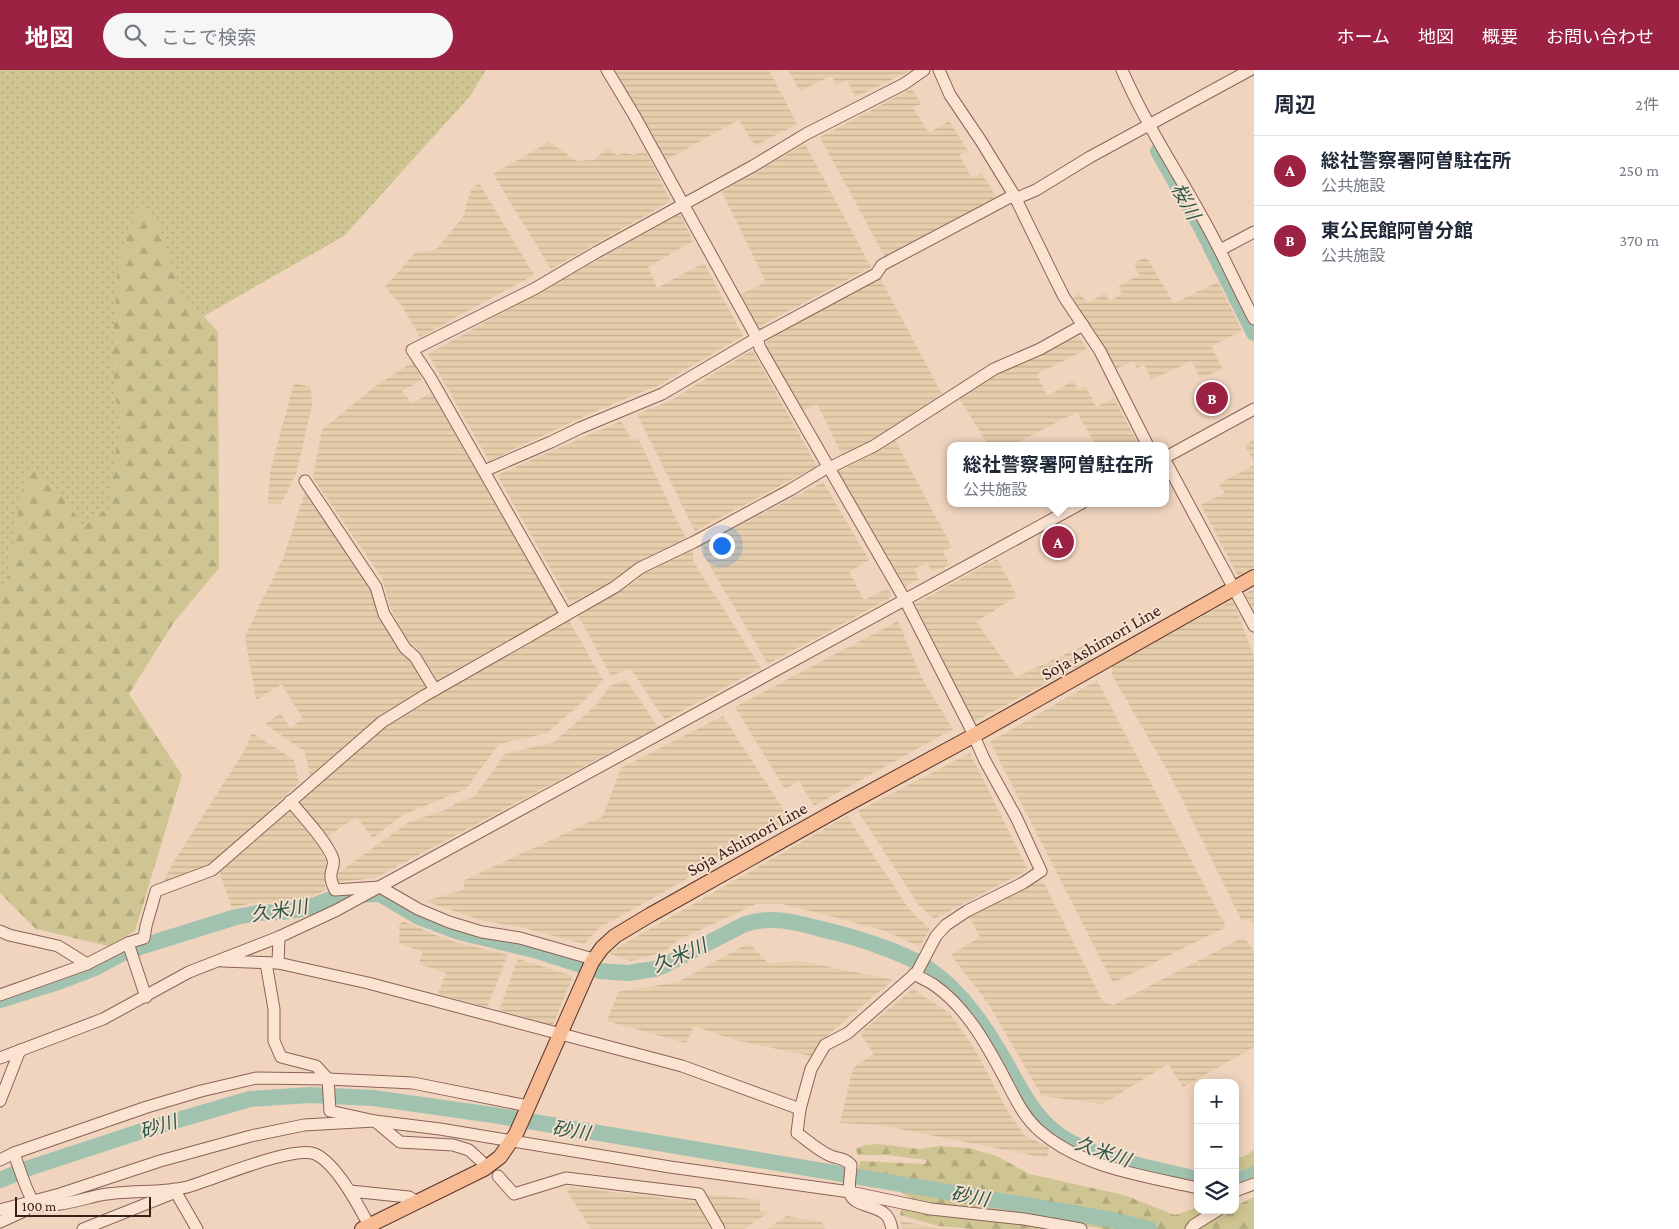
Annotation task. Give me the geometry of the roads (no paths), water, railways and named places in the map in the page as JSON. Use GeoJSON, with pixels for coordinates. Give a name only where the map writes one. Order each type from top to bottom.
{"type":"FeatureCollection","features":[{"type":"Feature","properties":{"kind":"main road","name":"Soja Ashimori Line"},"geometry":{"type":"LineString","coordinates":[[366,1227],[484,1169],[500,1157],[514,1137],[590,965],[602,948],[615,936],[1254,577]]}},
{"type":"Feature","properties":{"kind":"street"},"geometry":{"type":"LineString","coordinates":[[607,70],[634,115],[757,338],[760,348],[905,600],[1042,871],[1023,883],[967,911],[946,925],[936,936],[915,973],[848,1033],[826,1045],[812,1068],[800,1109],[797,1132],[831,1157],[846,1160],[851,1165],[850,1188],[852,1197],[860,1203],[885,1213],[892,1229]]}},
{"type":"Feature","properties":{"kind":"street"},"geometry":{"type":"LineString","coordinates":[[566,615],[430,377],[412,350],[534,289],[806,134],[904,84],[924,70]]}},
{"type":"Feature","properties":{"kind":"street"},"geometry":{"type":"LineString","coordinates":[[939,70],[950,95],[981,141],[1014,197],[1053,275],[1100,351],[1146,442]]}},
{"type":"Feature","properties":{"kind":"street"},"geometry":{"type":"LineString","coordinates":[[1122,70],[1146,126],[1220,250],[1254,319]]}},
{"type":"Feature","properties":{"kind":"street"},"geometry":{"type":"LineString","coordinates":[[484,471],[662,394],[757,338],[876,274],[882,265],[1014,197],[1036,190],[1146,126],[1250,70]]}},
{"type":"Feature","properties":{"kind":"street"},"geometry":{"type":"LineString","coordinates":[[1220,250],[1254,232]]}},
{"type":"Feature","properties":{"kind":"street"},"geometry":{"type":"LineString","coordinates":[[0,995],[130,949],[144,938],[156,891],[212,870],[382,722],[614,587],[640,568],[694,542],[828,467],[874,446],[994,369],[1040,350],[1083,325]]}},
{"type":"Feature","properties":{"kind":"street"},"geometry":{"type":"LineString","coordinates":[[1169,455],[1254,409]]}},
{"type":"Feature","properties":{"kind":"street"},"geometry":{"type":"LineString","coordinates":[[1169,468],[1254,626]]}},
{"type":"Feature","properties":{"kind":"street"},"geometry":{"type":"LineString","coordinates":[[305,481],[376,586],[384,614],[405,648],[415,657],[435,690]]}},
{"type":"Feature","properties":{"kind":"street"},"geometry":{"type":"LineString","coordinates":[[0,1058],[103,1019],[189,972],[279,937],[358,899],[1075,507]]}},
{"type":"Feature","properties":{"kind":"street"},"geometry":{"type":"LineString","coordinates":[[290,801],[316,832],[332,857],[334,863],[331,882],[335,890],[376,889],[449,922],[482,932],[520,938],[590,965]]}},
{"type":"Feature","properties":{"kind":"street"},"geometry":{"type":"LineString","coordinates":[[0,931],[9,935],[58,946],[87,964]]}},
{"type":"Feature","properties":{"kind":"street"},"geometry":{"type":"LineString","coordinates":[[278,963],[279,937]]}},
{"type":"Feature","properties":{"kind":"street"},"geometry":{"type":"LineString","coordinates":[[130,949],[146,997]]}},
{"type":"Feature","properties":{"kind":"street"},"geometry":{"type":"LineString","coordinates":[[218,960],[278,963],[368,983],[682,1066],[800,1109]]}},
{"type":"Feature","properties":{"kind":"street"},"geometry":{"type":"LineString","coordinates":[[266,963],[274,1009],[274,1041],[281,1057],[316,1066],[328,1078],[330,1112]]}},
{"type":"Feature","properties":{"kind":"street"},"geometry":{"type":"LineString","coordinates":[[915,973],[943,992],[971,1022],[993,1057],[1021,1109],[1040,1132],[1068,1151],[1093,1161],[1125,1171],[1194,1187]]}},
{"type":"Feature","properties":{"kind":"street"},"geometry":{"type":"LineString","coordinates":[[0,1101],[20,1050]]}},
{"type":"Feature","properties":{"kind":"street"},"geometry":{"type":"LineString","coordinates":[[0,1160],[14,1152],[147,1107],[210,1088],[256,1078],[328,1078],[413,1083],[527,1109]]}},
{"type":"Feature","properties":{"kind":"street"},"geometry":{"type":"LineString","coordinates":[[330,1112],[375,1121],[514,1137],[670,1166],[850,1188],[931,1209],[1081,1229]]}},
{"type":"Feature","properties":{"kind":"street"},"geometry":{"type":"LineString","coordinates":[[314,1125],[330,1112]]}},
{"type":"Feature","properties":{"kind":"street"},"geometry":{"type":"LineString","coordinates":[[0,1210],[60,1194],[160,1161],[251,1136],[304,1125],[375,1121],[400,1142],[453,1145],[469,1150],[481,1161]]}},
{"type":"Feature","properties":{"kind":"street"},"geometry":{"type":"LineString","coordinates":[[0,1151],[14,1152]]}},
{"type":"Feature","properties":{"kind":"street"},"geometry":{"type":"LineString","coordinates":[[14,1152],[33,1201],[41,1206],[71,1202],[104,1194],[175,1191]]}},
{"type":"Feature","properties":{"kind":"street"},"geometry":{"type":"LineString","coordinates":[[83,1229],[186,1187],[249,1165],[300,1152],[313,1153],[323,1159],[350,1191],[366,1227]]}},
{"type":"Feature","properties":{"kind":"street"},"geometry":{"type":"LineString","coordinates":[[498,1176],[514,1194],[566,1178],[699,1194],[719,1229]]}},
{"type":"Feature","properties":{"kind":"street"},"geometry":{"type":"LineString","coordinates":[[1239,1192],[1254,1184]]}},
{"type":"Feature","properties":{"kind":"street"},"geometry":{"type":"LineString","coordinates":[[175,1191],[197,1229]]}},
{"type":"Feature","properties":{"kind":"street"},"geometry":{"type":"LineString","coordinates":[[350,1191],[409,1197],[417,1202]]}},
{"type":"Feature","properties":{"kind":"street"},"geometry":{"type":"LineString","coordinates":[[0,1222],[24,1211],[33,1201]]}},
{"type":"Feature","properties":{"kind":"street"},"geometry":{"type":"LineString","coordinates":[[1191,1229],[1212,1214]]}},
{"type":"Feature","properties":{"kind":"waterway","name":"桜川"},"geometry":{"type":"LineString","coordinates":[[1158,151],[1201,227],[1254,333]]}},
{"type":"Feature","properties":{"kind":"waterway","name":"久米川"},"geometry":{"type":"LineString","coordinates":[[0,1000],[58,982],[146,945],[236,917],[307,908],[342,895],[380,894],[419,917],[459,932],[534,950],[599,971],[628,973],[655,969],[667,964],[745,924],[756,921],[778,920],[869,942],[920,963],[953,989],[973,1012],[1033,1109],[1055,1132],[1069,1141],[1103,1156],[1194,1178]]}},
{"type":"Feature","properties":{"kind":"waterway","name":"砂川"},"geometry":{"type":"LineString","coordinates":[[0,1180],[29,1168],[154,1127],[250,1099],[310,1095],[373,1098],[493,1115],[1108,1219],[1149,1229]]}},
{"type":"Feature","properties":{"kind":"waterway","name":"久米川"},"geometry":{"type":"LineString","coordinates":[[1239,1180],[1254,1174]]}},
{"type":"Feature","properties":{"kind":"place","name":"東公民館阿曽分館"},"geometry":{"type":"Point","coordinates":[1212,398]}},
{"type":"Feature","properties":{"kind":"place","name":"総社警察署阿曽駐在所"},"geometry":{"type":"Point","coordinates":[1058,542]}}]}
